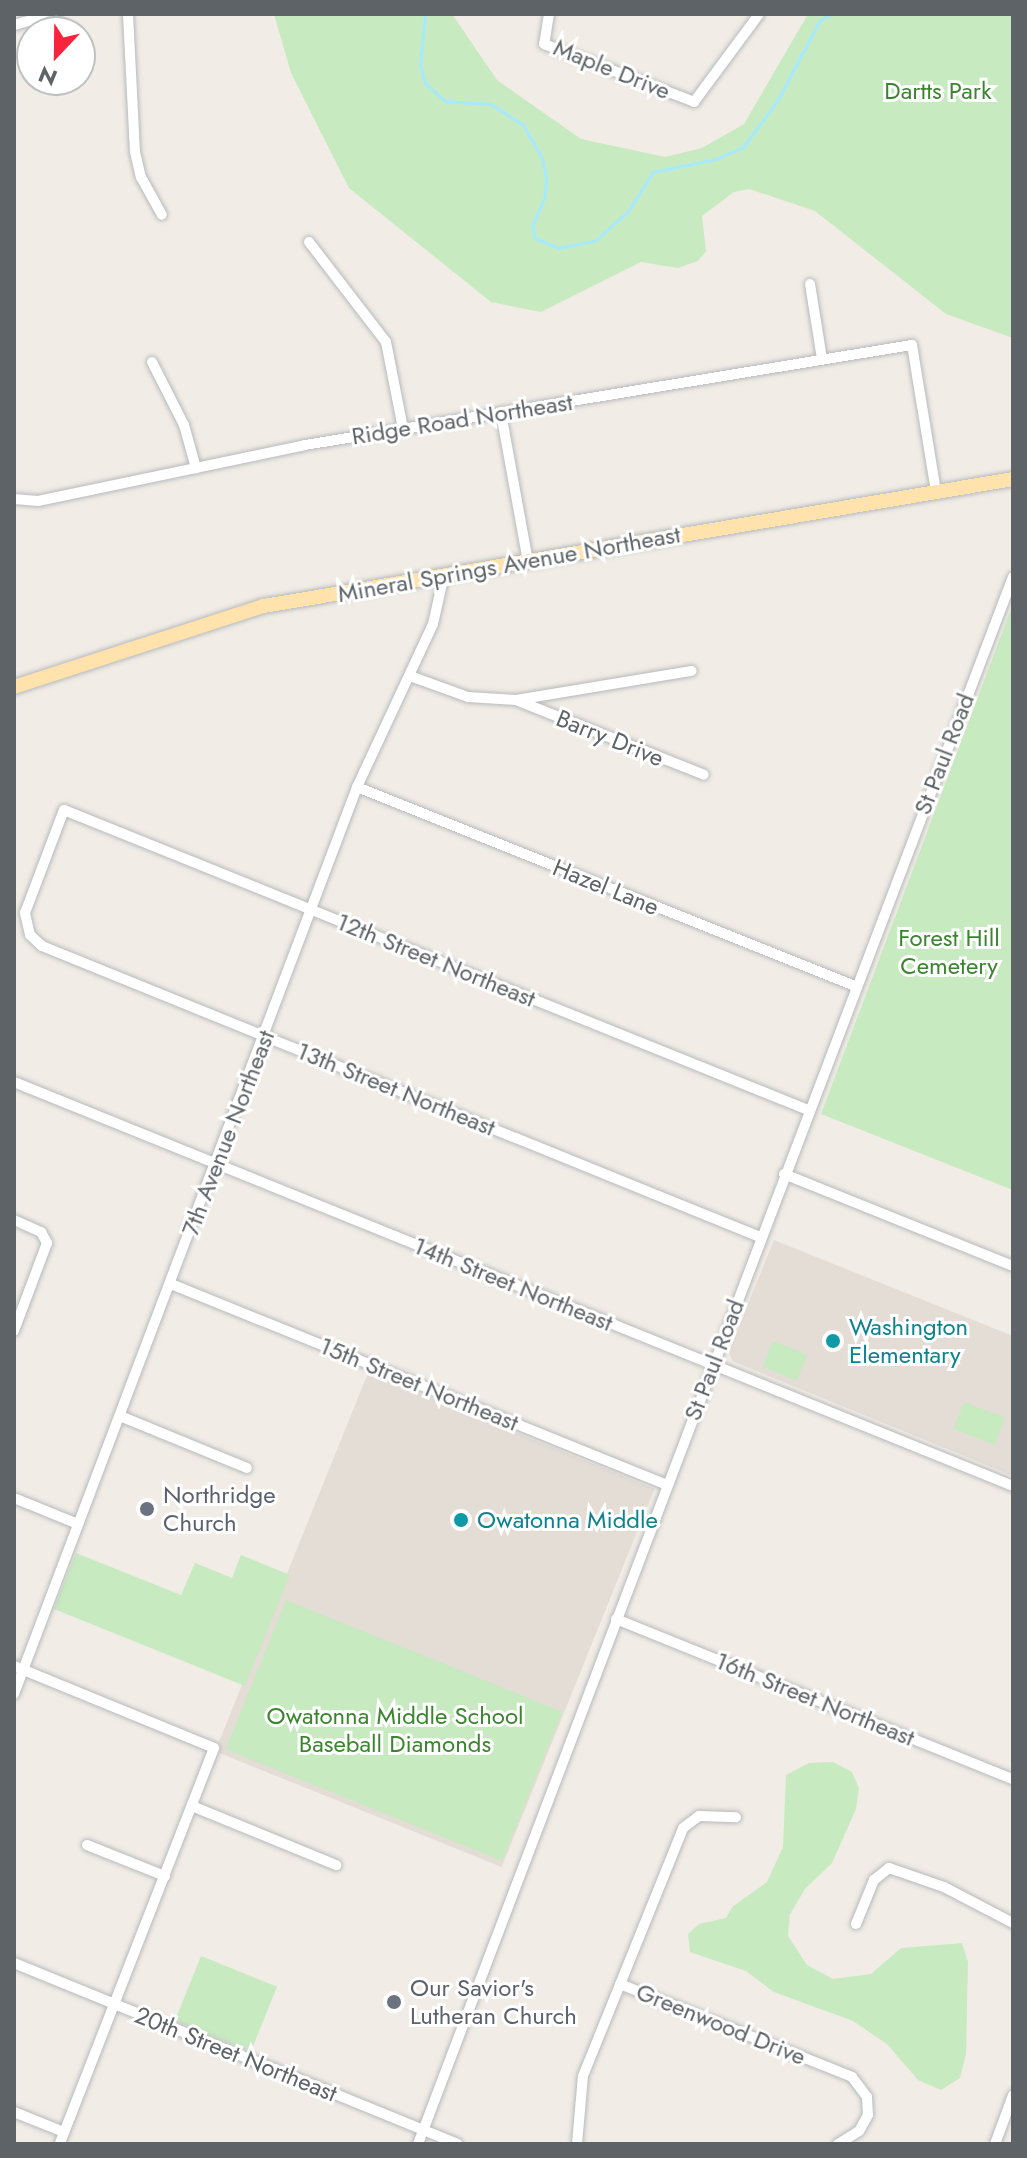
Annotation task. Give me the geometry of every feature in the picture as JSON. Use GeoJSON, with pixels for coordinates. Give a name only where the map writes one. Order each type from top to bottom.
{"type":"FeatureCollection","features":[{"type":"Feature","properties":{"kind":"main road","name":"Mineral Springs Avenue Northeast"},"geometry":{"type":"LineString","coordinates":[[14,687],[264,606],[1013,479]]}},
{"type":"Feature","properties":{"kind":"street"},"geometry":{"type":"LineString","coordinates":[[14,25],[53,14]]}},
{"type":"Feature","properties":{"kind":"street"},"geometry":{"type":"LineString","coordinates":[[128,14],[135,152],[141,177],[162,215]]}},
{"type":"Feature","properties":{"kind":"street","name":"Maple Drive"},"geometry":{"type":"LineString","coordinates":[[549,14],[544,44],[694,102],[759,14]]}},
{"type":"Feature","properties":{"kind":"street"},"geometry":{"type":"LineString","coordinates":[[309,242],[386,342],[403,429]]}},
{"type":"Feature","properties":{"kind":"street"},"geometry":{"type":"LineString","coordinates":[[810,284],[822,359]]}},
{"type":"Feature","properties":{"kind":"street","name":"Ridge Road Northeast"},"geometry":{"type":"LineString","coordinates":[[14,499],[38,501],[403,429],[912,345],[936,492]]}},
{"type":"Feature","properties":{"kind":"street"},"geometry":{"type":"LineString","coordinates":[[152,362],[184,425],[196,468]]}},
{"type":"Feature","properties":{"kind":"street"},"geometry":{"type":"LineString","coordinates":[[501,413],[528,561]]}},
{"type":"Feature","properties":{"kind":"street","name":"7th Avenue Northeast"},"geometry":{"type":"LineString","coordinates":[[14,1694],[19,1668],[171,1284],[357,787],[441,602],[444,575]]}},
{"type":"Feature","properties":{"kind":"street","name":"St Paul Road"},"geometry":{"type":"LineString","coordinates":[[418,2144],[855,986],[1013,577]]}},
{"type":"Feature","properties":{"kind":"street","name":"Barry Drive"},"geometry":{"type":"LineString","coordinates":[[410,676],[468,697],[516,700],[692,671]]}},
{"type":"Feature","properties":{"kind":"street","name":"Barry Drive"},"geometry":{"type":"LineString","coordinates":[[516,700],[704,775]]}},
{"type":"Feature","properties":{"kind":"street","name":"Hazel Lane"},"geometry":{"type":"LineString","coordinates":[[357,787],[855,986]]}},
{"type":"Feature","properties":{"kind":"street","name":"12th Street Northeast"},"geometry":{"type":"LineString","coordinates":[[33,938],[25,913],[64,810],[808,1110]]}},
{"type":"Feature","properties":{"kind":"street","name":"13th Street Northeast"},"geometry":{"type":"LineString","coordinates":[[33,938],[264,1036],[760,1237]]}},
{"type":"Feature","properties":{"kind":"street","name":"14th Street Northeast"},"geometry":{"type":"LineString","coordinates":[[14,1082],[1013,1486]]}},
{"type":"Feature","properties":{"kind":"street"},"geometry":{"type":"LineString","coordinates":[[784,1174],[1013,1266]]}},
{"type":"Feature","properties":{"kind":"street"},"geometry":{"type":"LineString","coordinates":[[14,1220],[41,1232],[47,1243],[14,1331]]}},
{"type":"Feature","properties":{"kind":"street","name":"15th Street Northeast"},"geometry":{"type":"LineString","coordinates":[[171,1284],[667,1485]]}},
{"type":"Feature","properties":{"kind":"street"},"geometry":{"type":"LineString","coordinates":[[120,1416],[247,1468]]}},
{"type":"Feature","properties":{"kind":"street"},"geometry":{"type":"LineString","coordinates":[[14,1498],[78,1524]]}},
{"type":"Feature","properties":{"kind":"street","name":"16th Street Northeast"},"geometry":{"type":"LineString","coordinates":[[616,1619],[1013,1779]]}},
{"type":"Feature","properties":{"kind":"street"},"geometry":{"type":"LineString","coordinates":[[19,1668],[214,1748],[60,2144]]}},
{"type":"Feature","properties":{"kind":"street"},"geometry":{"type":"LineString","coordinates":[[192,1806],[336,1865]]}},
{"type":"Feature","properties":{"kind":"street"},"geometry":{"type":"LineString","coordinates":[[620,1984],[687,1822],[699,1816],[736,1817]]}},
{"type":"Feature","properties":{"kind":"street"},"geometry":{"type":"LineString","coordinates":[[87,1845],[165,1876]]}},
{"type":"Feature","properties":{"kind":"street"},"geometry":{"type":"LineString","coordinates":[[856,1924],[874,1880],[889,1868],[944,1887],[1013,1923]]}},
{"type":"Feature","properties":{"kind":"street","name":"20th Street Northeast"},"geometry":{"type":"LineString","coordinates":[[14,1963],[457,2144]]}},
{"type":"Feature","properties":{"kind":"street","name":"Greenwood Drive"},"geometry":{"type":"LineString","coordinates":[[577,2144],[583,2076],[620,1984],[852,2077],[867,2097],[868,2115],[859,2131],[838,2144]]}},
{"type":"Feature","properties":{"kind":"street"},"geometry":{"type":"LineString","coordinates":[[995,2144],[1013,2095]]}},
{"type":"Feature","properties":{"kind":"street"},"geometry":{"type":"LineString","coordinates":[[14,2112],[64,2132]]}},
{"type":"Feature","properties":{"kind":"shaded area"},"geometry":{"type":"Polygon","coordinates":[[[774,1240],[1013,1336],[1013,1476],[732,1361],[729,1351],[774,1240]]]}},
{"type":"Feature","properties":{"kind":"shaded area"},"geometry":{"type":"Polygon","coordinates":[[[368,1373],[654,1489],[502,1867],[215,1751],[368,1373]]]}},
{"type":"Feature","properties":{"kind":"green space","name":"Dartts Park"},"geometry":{"type":"Polygon","coordinates":[[[274,14],[452,14],[497,80],[581,139],[665,157],[702,148],[744,124],[808,14],[1013,14],[1013,338],[946,314],[815,211],[749,189],[734,192],[702,216],[706,251],[698,261],[678,268],[641,262],[541,312],[491,302],[349,188],[291,73],[274,14]]]}},
{"type":"Feature","properties":{"kind":"green space","name":"Forest Hill Cemetery"},"geometry":{"type":"Polygon","coordinates":[[[1013,604],[1013,1190],[821,1114],[1013,604]]]}},
{"type":"Feature","properties":{"kind":"green space"},"geometry":{"type":"Polygon","coordinates":[[[773,1341],[807,1355],[797,1381],[763,1367],[773,1341]]]}},
{"type":"Feature","properties":{"kind":"green space"},"geometry":{"type":"Polygon","coordinates":[[[964,1402],[1005,1418],[995,1445],[954,1429],[964,1402]]]}},
{"type":"Feature","properties":{"kind":"green space"},"geometry":{"type":"Polygon","coordinates":[[[76,1553],[181,1595],[195,1563],[232,1578],[241,1555],[290,1575],[245,1686],[54,1609],[76,1553]]]}},
{"type":"Feature","properties":{"kind":"green space","name":"Owatonna Middle School Baseball Diamonds"},"geometry":{"type":"Polygon","coordinates":[[[286,1600],[562,1712],[502,1861],[226,1749],[286,1600]]]}},
{"type":"Feature","properties":{"kind":"green space"},"geometry":{"type":"Polygon","coordinates":[[[833,1762],[852,1772],[859,1788],[856,1809],[832,1863],[805,1889],[790,1914],[788,1936],[807,1965],[833,1979],[871,1974],[901,1948],[962,1943],[968,1962],[966,2054],[960,2078],[941,2090],[918,2080],[887,2044],[853,2021],[774,1992],[746,1971],[690,1952],[688,1934],[699,1924],[726,1918],[732,1907],[767,1882],[783,1847],[786,1775],[809,1763],[833,1762]]]}},
{"type":"Feature","properties":{"kind":"green space"},"geometry":{"type":"Polygon","coordinates":[[[201,1956],[277,1987],[251,2052],[175,2021],[201,1956]]]}},
{"type":"Feature","properties":{"kind":"waterway"},"geometry":{"type":"LineString","coordinates":[[425,14],[420,65],[425,83],[445,101],[491,104],[523,125],[542,158],[546,177],[544,198],[532,226],[535,238],[559,248],[596,240],[628,211],[653,172],[716,159],[743,147],[777,101],[820,20],[831,14]]}},
{"type":"Feature","properties":{"kind":"place","name":"Washington Elementary"},"geometry":{"type":"Point","coordinates":[833,1341]}},
{"type":"Feature","properties":{"kind":"place","name":"Northridge Church"},"geometry":{"type":"Point","coordinates":[147,1509]}},
{"type":"Feature","properties":{"kind":"place","name":"Owatonna Middle"},"geometry":{"type":"Point","coordinates":[461,1520]}},
{"type":"Feature","properties":{"kind":"place","name":"Our Savior's Lutheran Church"},"geometry":{"type":"Point","coordinates":[394,2002]}}]}
